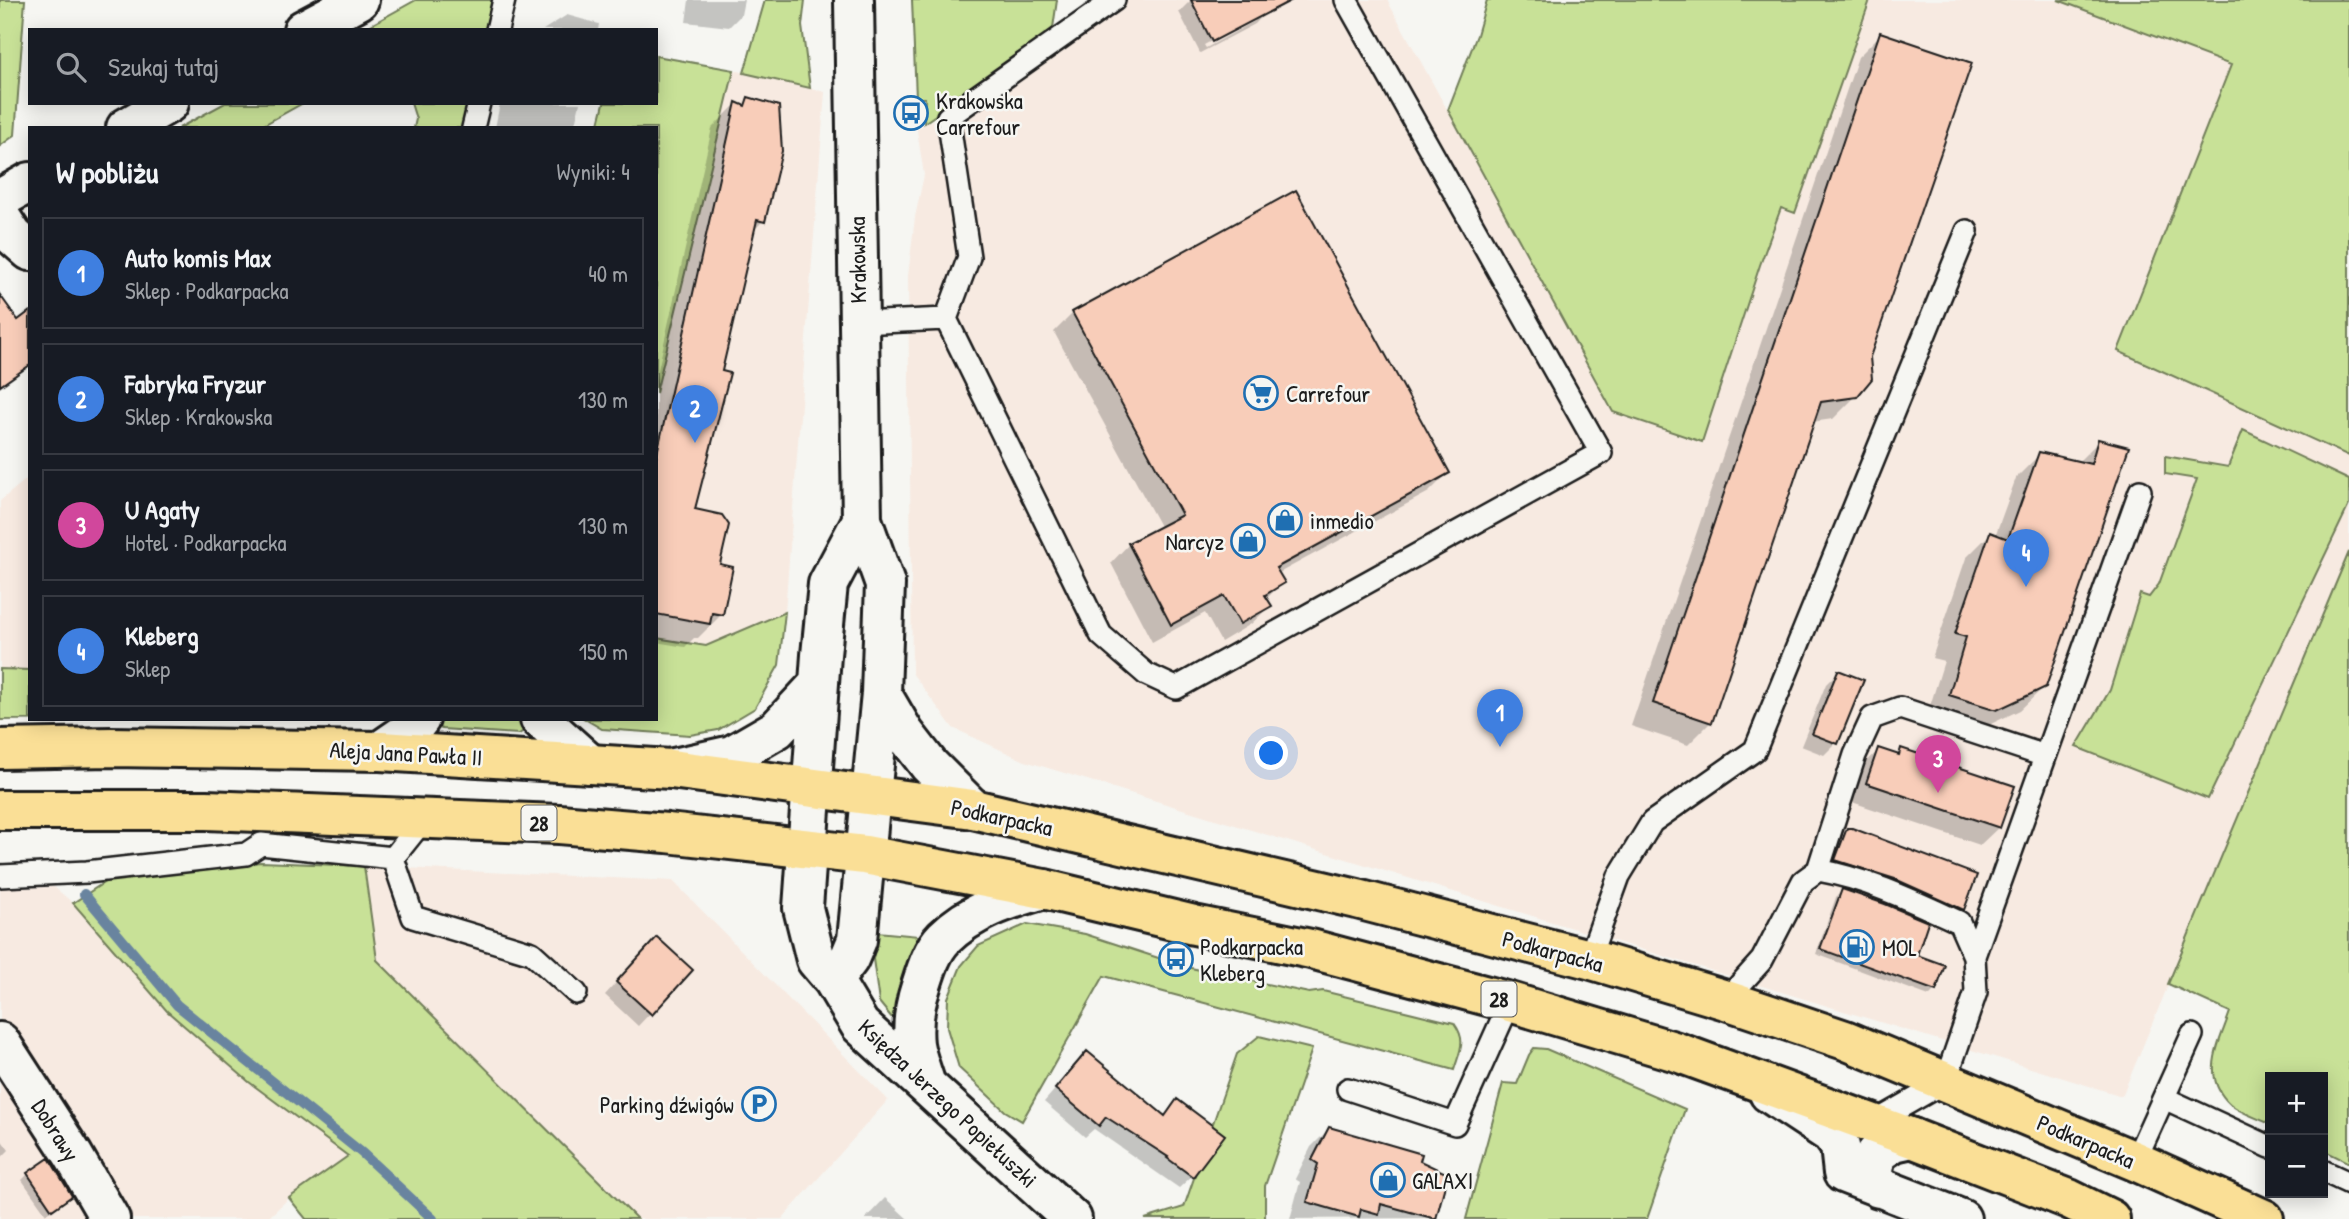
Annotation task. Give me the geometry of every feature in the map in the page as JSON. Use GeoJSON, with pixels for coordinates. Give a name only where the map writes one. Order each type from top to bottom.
{"type":"FeatureCollection","features":[{"type":"Feature","properties":{"kind":"main road","name":"Aleja Jana Pawła II"},"geometry":{"type":"LineString","coordinates":[[0,749],[271,747],[380,751],[671,769],[811,786]]}},
{"type":"Feature","properties":{"kind":"main road","name":"Podkarpacka"},"geometry":{"type":"LineString","coordinates":[[811,786],[973,809],[1357,899],[1589,959],[1726,1000],[1845,1040],[2135,1161],[2264,1219]]}},
{"type":"Feature","properties":{"kind":"main road","name":"28"},"geometry":{"type":"LineString","coordinates":[[0,810],[206,810],[559,824],[865,855],[1044,889],[1194,925],[1311,949],[1510,1002],[1677,1052],[1912,1138],[2069,1199],[2110,1219]]}},
{"type":"Feature","properties":{"kind":"street"},"geometry":{"type":"LineString","coordinates":[[307,28],[359,0]]}},
{"type":"Feature","properties":{"kind":"street","name":"Krakowska"},"geometry":{"type":"LineString","coordinates":[[855,0],[862,520],[885,584],[881,693],[872,794]]}},
{"type":"Feature","properties":{"kind":"street"},"geometry":{"type":"LineString","coordinates":[[129,126],[166,105]]}},
{"type":"Feature","properties":{"kind":"street"},"geometry":{"type":"LineString","coordinates":[[0,199],[28,183]]}},
{"type":"Feature","properties":{"kind":"street"},"geometry":{"type":"LineString","coordinates":[[0,216],[13,236],[28,249]]}},
{"type":"Feature","properties":{"kind":"street","name":"Krakowska"},"geometry":{"type":"LineString","coordinates":[[811,786],[828,584],[862,520]]}},
{"type":"Feature","properties":{"kind":"street"},"geometry":{"type":"LineString","coordinates":[[671,769],[732,755],[777,729],[819,684]]}},
{"type":"Feature","properties":{"kind":"street"},"geometry":{"type":"LineString","coordinates":[[881,693],[905,734],[929,765],[973,809]]}},
{"type":"Feature","properties":{"kind":"street"},"geometry":{"type":"LineString","coordinates":[[380,751],[412,729],[418,721]]}},
{"type":"Feature","properties":{"kind":"street"},"geometry":{"type":"LineString","coordinates":[[542,721],[590,764]]}},
{"type":"Feature","properties":{"kind":"street","name":"Księdza Jerzego Popiełuszki"},"geometry":{"type":"LineString","coordinates":[[811,786],[803,915],[816,960],[833,980],[860,1025],[1072,1219]]}},
{"type":"Feature","properties":{"kind":"street"},"geometry":{"type":"LineString","coordinates":[[833,980],[849,960],[857,940],[872,794]]}},
{"type":"Feature","properties":{"kind":"street"},"geometry":{"type":"LineString","coordinates":[[926,1085],[914,1045],[914,1024],[917,998],[928,964],[942,939],[969,919],[1007,899],[1044,889]]}},
{"type":"Feature","properties":{"kind":"street","name":"Dobrawy"},"geometry":{"type":"LineString","coordinates":[[0,1042],[73,1155],[110,1219]]}},
{"type":"Feature","properties":{"kind":"street"},"geometry":{"type":"LineString","coordinates":[[1743,1076],[1831,1134],[1840,1146],[1843,1172],[1961,1219]]}},
{"type":"Feature","properties":{"kind":"street"},"geometry":{"type":"LineString","coordinates":[[1879,1188],[1872,1177],[1876,1154],[1894,1142],[1912,1138]]}},
{"type":"Feature","properties":{"kind":"lane"},"geometry":{"type":"LineString","coordinates":[[497,28],[504,0]]}},
{"type":"Feature","properties":{"kind":"lane"},"geometry":{"type":"LineString","coordinates":[[1114,0],[948,117],[969,257],[946,319],[1101,635],[1146,674],[1176,688],[1601,453],[1346,0]]}},
{"type":"Feature","properties":{"kind":"lane"},"geometry":{"type":"LineString","coordinates":[[473,126],[479,105]]}},
{"type":"Feature","properties":{"kind":"lane"},"geometry":{"type":"LineString","coordinates":[[1589,959],[1619,876],[1652,822],[1755,750],[1967,231]]}},
{"type":"Feature","properties":{"kind":"lane"},"geometry":{"type":"LineString","coordinates":[[859,323],[946,319]]}},
{"type":"Feature","properties":{"kind":"lane"},"geometry":{"type":"LineString","coordinates":[[1974,956],[2140,491]]}},
{"type":"Feature","properties":{"kind":"lane"},"geometry":{"type":"LineString","coordinates":[[1726,1000],[1762,960],[1803,881],[1818,870],[1855,755],[1872,718],[1900,708],[2045,756]]}},
{"type":"Feature","properties":{"kind":"lane"},"geometry":{"type":"LineString","coordinates":[[206,810],[261,844],[393,858]]}},
{"type":"Feature","properties":{"kind":"lane"},"geometry":{"type":"LineString","coordinates":[[393,858],[425,818]]}},
{"type":"Feature","properties":{"kind":"lane"},"geometry":{"type":"LineString","coordinates":[[0,876],[87,872],[246,853],[261,844]]}},
{"type":"Feature","properties":{"kind":"lane"},"geometry":{"type":"LineString","coordinates":[[393,858],[413,917],[532,953],[576,993]]}},
{"type":"Feature","properties":{"kind":"lane"},"geometry":{"type":"LineString","coordinates":[[1818,870],[1838,873],[1886,889],[1959,922],[1974,956],[1976,992],[1945,1082],[1873,1124]]}},
{"type":"Feature","properties":{"kind":"lane"},"geometry":{"type":"LineString","coordinates":[[1348,1089],[1455,1124],[1510,1002]]}},
{"type":"Feature","properties":{"kind":"lane"},"geometry":{"type":"LineString","coordinates":[[2135,1161],[2192,1035]]}},
{"type":"Feature","properties":{"kind":"lane"},"geometry":{"type":"LineString","coordinates":[[2164,1098],[2265,1145]]}},
{"type":"Feature","properties":{"kind":"lane"},"geometry":{"type":"LineString","coordinates":[[2328,1173],[2349,1183]]}},
{"type":"Feature","properties":{"kind":"shaded area"},"geometry":{"type":"Polygon","coordinates":[[[1126,0],[1387,0],[1613,412],[1702,442],[1781,207],[1795,212],[1870,0],[2058,0],[2231,65],[2118,351],[2349,456],[2349,552],[2122,1096],[1025,761],[953,728],[912,673],[908,276],[915,217],[924,175],[917,130],[924,123],[977,106],[1126,0]]]}},
{"type":"Feature","properties":{"kind":"shaded area"},"geometry":{"type":"Polygon","coordinates":[[[734,70],[825,92],[785,612],[706,646],[658,638],[658,385],[734,70]]]}},
{"type":"Feature","properties":{"kind":"shaded area"},"geometry":{"type":"Polygon","coordinates":[[[28,478],[28,670],[0,669],[0,501],[28,478]]]}},
{"type":"Feature","properties":{"kind":"shaded area"},"geometry":{"type":"Polygon","coordinates":[[[364,866],[673,881],[888,1100],[782,1219],[637,1219],[376,960],[364,866]]]}},
{"type":"Feature","properties":{"kind":"shaded area"},"geometry":{"type":"Polygon","coordinates":[[[54,887],[73,903],[249,1082],[349,1156],[289,1198],[267,1219],[0,1219],[0,888],[54,887]]]}},
{"type":"Feature","properties":{"kind":"green space"},"geometry":{"type":"Polygon","coordinates":[[[0,0],[25,0],[15,135],[0,146],[0,0]]]}},
{"type":"Feature","properties":{"kind":"green space"},"geometry":{"type":"Polygon","coordinates":[[[416,0],[492,2],[486,28],[366,28],[416,0]]]}},
{"type":"Feature","properties":{"kind":"green space"},"geometry":{"type":"Polygon","coordinates":[[[765,0],[805,0],[802,26],[810,88],[744,73],[765,0]]]}},
{"type":"Feature","properties":{"kind":"green space"},"geometry":{"type":"Polygon","coordinates":[[[912,0],[1057,0],[1053,28],[1030,50],[924,123],[925,98],[916,98],[912,0]]]}},
{"type":"Feature","properties":{"kind":"green space"},"geometry":{"type":"Polygon","coordinates":[[[1487,0],[1870,0],[1795,213],[1781,208],[1702,442],[1613,412],[1448,110],[1477,35],[1487,0]]]}},
{"type":"Feature","properties":{"kind":"green space"},"geometry":{"type":"Polygon","coordinates":[[[2058,0],[2349,0],[2349,456],[2118,351],[2231,65],[2058,0]]]}},
{"type":"Feature","properties":{"kind":"green space"},"geometry":{"type":"Polygon","coordinates":[[[658,56],[734,70],[658,385],[658,126],[598,126],[604,105],[658,105],[658,56]]]}},
{"type":"Feature","properties":{"kind":"green space"},"geometry":{"type":"Polygon","coordinates":[[[221,105],[299,105],[262,126],[183,126],[221,105]]]}},
{"type":"Feature","properties":{"kind":"green space"},"geometry":{"type":"Polygon","coordinates":[[[412,105],[468,105],[462,126],[414,126],[416,119],[412,105]]]}},
{"type":"Feature","properties":{"kind":"green space"},"geometry":{"type":"Polygon","coordinates":[[[2243,430],[2349,480],[2349,505],[2208,799],[2076,747],[2110,690],[2140,594],[2149,597],[2159,584],[2197,479],[2165,474],[2165,456],[2228,467],[2243,430]]]}},
{"type":"Feature","properties":{"kind":"green space"},"geometry":{"type":"Polygon","coordinates":[[[2349,552],[2349,1163],[2328,1152],[2328,1072],[2265,1072],[2265,1122],[2239,1110],[2221,1093],[2214,1071],[2217,1048],[2230,1012],[2168,984],[2349,552]]]}},
{"type":"Feature","properties":{"kind":"green space"},"geometry":{"type":"Polygon","coordinates":[[[785,612],[779,665],[755,708],[718,730],[690,735],[602,729],[588,721],[658,721],[658,638],[706,646],[785,612]]]}},
{"type":"Feature","properties":{"kind":"green space"},"geometry":{"type":"Polygon","coordinates":[[[0,669],[28,670],[28,720],[0,720],[0,669]]]}},
{"type":"Feature","properties":{"kind":"green space"},"geometry":{"type":"Polygon","coordinates":[[[438,721],[518,721],[525,730],[519,734],[436,727],[438,721]]]}},
{"type":"Feature","properties":{"kind":"green space"},"geometry":{"type":"Polygon","coordinates":[[[261,862],[364,866],[377,960],[637,1219],[306,1219],[289,1198],[348,1156],[249,1082],[167,1011],[73,903],[114,876],[261,862]]]}},
{"type":"Feature","properties":{"kind":"green space"},"geometry":{"type":"Polygon","coordinates":[[[1027,924],[1085,934],[1186,967],[1309,993],[1323,991],[1454,1023],[1461,1041],[1454,1070],[1104,976],[1022,1121],[1005,1111],[959,1068],[947,1028],[948,998],[961,966],[978,946],[1027,924]]]}},
{"type":"Feature","properties":{"kind":"green space"},"geometry":{"type":"Polygon","coordinates":[[[877,932],[930,937],[903,1008],[892,1018],[879,1002],[873,959],[877,932]]]}},
{"type":"Feature","properties":{"kind":"green space"},"geometry":{"type":"Polygon","coordinates":[[[1259,1036],[1312,1049],[1265,1186],[1265,1219],[1145,1219],[1184,1207],[1237,1054],[1259,1036]]]}},
{"type":"Feature","properties":{"kind":"green space"},"geometry":{"type":"Polygon","coordinates":[[[1534,1048],[1546,1049],[1685,1109],[1647,1219],[1466,1219],[1503,1083],[1517,1084],[1534,1048]]]}},
{"type":"Feature","properties":{"kind":"building"},"geometry":{"type":"Polygon","coordinates":[[[1191,0],[1292,0],[1212,42],[1191,0]]]}},
{"type":"Feature","properties":{"kind":"building"},"geometry":{"type":"Polygon","coordinates":[[[1880,32],[1972,63],[1870,357],[1872,379],[1857,397],[1821,402],[1712,723],[1653,703],[1880,32]]]}},
{"type":"Feature","properties":{"kind":"building"},"geometry":{"type":"Polygon","coordinates":[[[748,97],[779,106],[782,151],[765,222],[757,220],[722,371],[730,373],[695,509],[722,515],[729,525],[720,564],[733,567],[723,615],[712,613],[710,624],[658,614],[658,449],[736,102],[745,106],[748,97]]]}},
{"type":"Feature","properties":{"kind":"building","name":"Carrefour"},"geometry":{"type":"Polygon","coordinates":[[[1296,190],[1450,473],[1276,568],[1285,583],[1265,595],[1272,606],[1240,624],[1224,596],[1171,625],[1128,543],[1182,515],[1072,312],[1296,190]]]}},
{"type":"Feature","properties":{"kind":"building"},"geometry":{"type":"Polygon","coordinates":[[[0,295],[18,320],[28,312],[28,366],[0,386],[0,295]]]}},
{"type":"Feature","properties":{"kind":"building"},"geometry":{"type":"Polygon","coordinates":[[[2098,439],[2129,447],[2046,687],[1997,710],[1949,695],[1966,637],[1955,634],[1990,532],[2008,539],[2039,452],[2091,464],[2098,439]]]}},
{"type":"Feature","properties":{"kind":"building"},"geometry":{"type":"Polygon","coordinates":[[[1838,670],[1864,680],[1838,744],[1812,734],[1838,670]]]}},
{"type":"Feature","properties":{"kind":"building"},"geometry":{"type":"Polygon","coordinates":[[[1878,748],[1899,755],[1901,748],[2015,786],[2000,828],[1866,783],[1878,748]]]}},
{"type":"Feature","properties":{"kind":"building"},"geometry":{"type":"Polygon","coordinates":[[[1847,828],[1977,875],[1964,910],[1895,879],[1835,860],[1847,828]]]}},
{"type":"Feature","properties":{"kind":"building"},"geometry":{"type":"Polygon","coordinates":[[[1842,889],[1928,922],[1917,955],[1945,965],[1936,991],[1820,949],[1842,889]]]}},
{"type":"Feature","properties":{"kind":"building"},"geometry":{"type":"Polygon","coordinates":[[[657,937],[693,970],[652,1015],[616,982],[657,937]]]}},
{"type":"Feature","properties":{"kind":"building"},"geometry":{"type":"Polygon","coordinates":[[[1087,1051],[1165,1116],[1177,1099],[1225,1135],[1193,1177],[1168,1157],[1106,1117],[1099,1126],[1055,1089],[1087,1051]]]}},
{"type":"Feature","properties":{"kind":"building"},"geometry":{"type":"Polygon","coordinates":[[[1329,1127],[1422,1154],[1420,1161],[1448,1174],[1436,1219],[1381,1204],[1379,1214],[1361,1209],[1359,1217],[1307,1202],[1318,1164],[1312,1160],[1329,1127]]]}},
{"type":"Feature","properties":{"kind":"building"},"geometry":{"type":"Polygon","coordinates":[[[49,1158],[72,1196],[52,1210],[27,1173],[49,1158]]]}},
{"type":"Feature","properties":{"kind":"waterway"},"geometry":{"type":"LineString","coordinates":[[84,894],[177,1005],[362,1153],[433,1219]]}},
{"type":"Feature","properties":{"kind":"place","name":"Krakowska Carrefour"},"geometry":{"type":"Point","coordinates":[911,113]}},
{"type":"Feature","properties":{"kind":"place","name":"Carrefour"},"geometry":{"type":"Point","coordinates":[1261,393]}},
{"type":"Feature","properties":{"kind":"place","name":"Fabryka Fryzur"},"geometry":{"type":"Point","coordinates":[695,443]}},
{"type":"Feature","properties":{"kind":"place","name":"inmedio"},"geometry":{"type":"Point","coordinates":[1285,520]}},
{"type":"Feature","properties":{"kind":"place","name":"Narcyz"},"geometry":{"type":"Point","coordinates":[1248,541]}},
{"type":"Feature","properties":{"kind":"place","name":"Kleberg"},"geometry":{"type":"Point","coordinates":[2026,587]}},
{"type":"Feature","properties":{"kind":"place","name":"Auto komis Max"},"geometry":{"type":"Point","coordinates":[1500,747]}},
{"type":"Feature","properties":{"kind":"place","name":"U Agaty"},"geometry":{"type":"Point","coordinates":[1938,793]}},
{"type":"Feature","properties":{"kind":"place","name":"MOL"},"geometry":{"type":"Point","coordinates":[1857,947]}},
{"type":"Feature","properties":{"kind":"place","name":"Podkarpacka Kleberg"},"geometry":{"type":"Point","coordinates":[1176,959]}},
{"type":"Feature","properties":{"kind":"place","name":"Parking dźwigów"},"geometry":{"type":"Point","coordinates":[759,1104]}},
{"type":"Feature","properties":{"kind":"place","name":"GALAXI"},"geometry":{"type":"Point","coordinates":[1388,1180]}}]}
